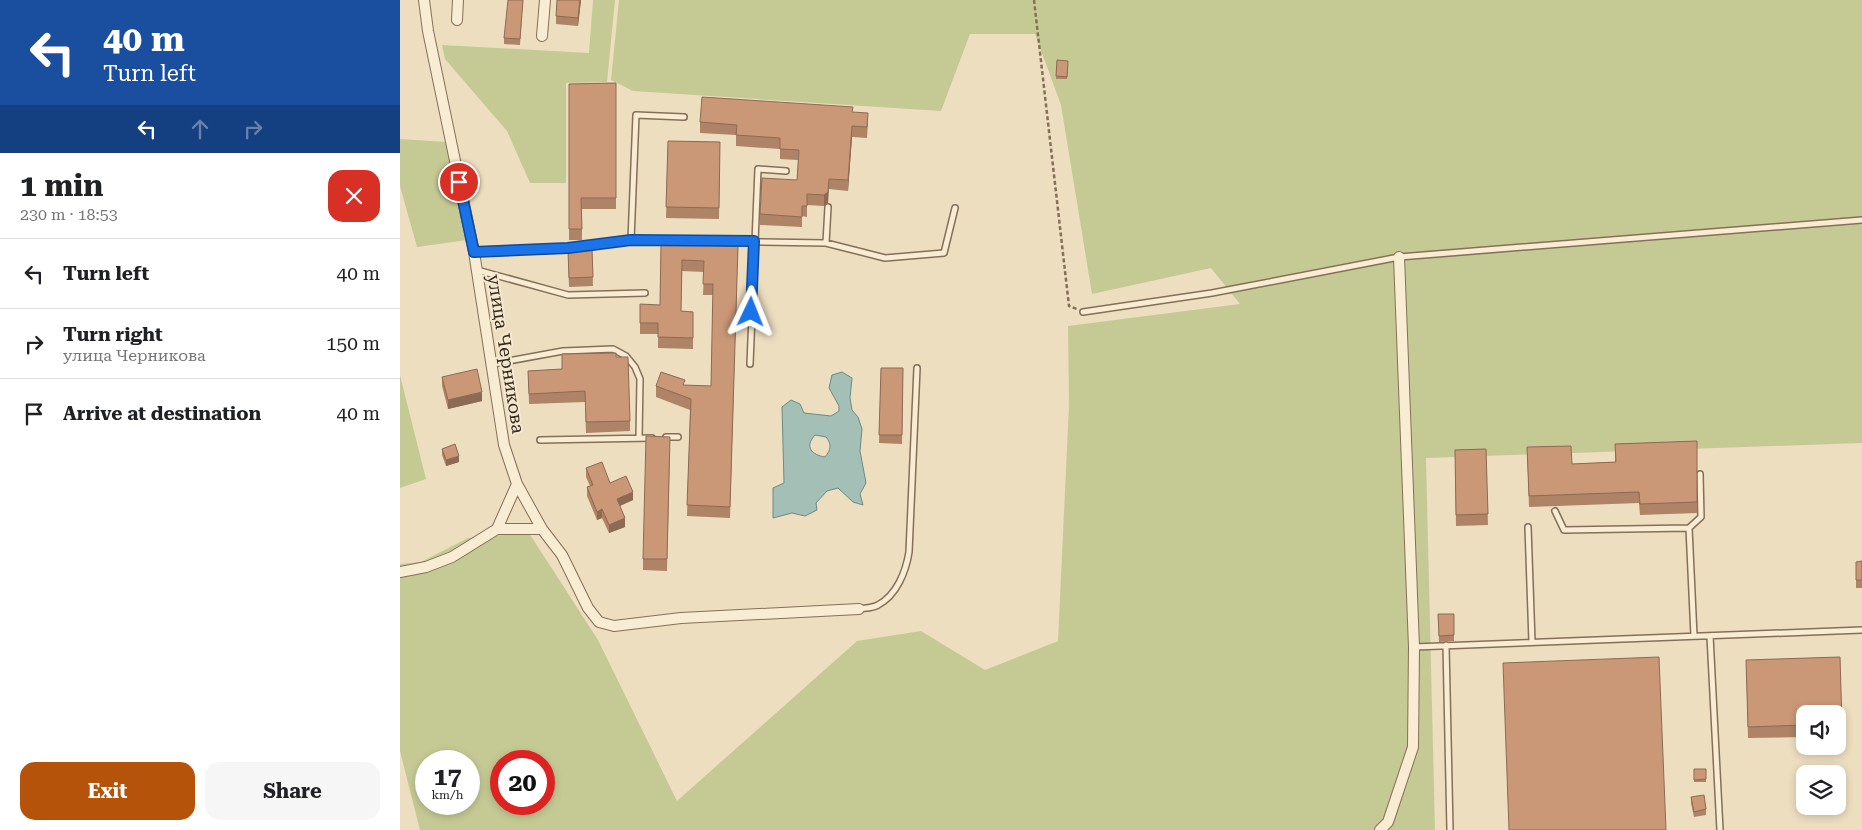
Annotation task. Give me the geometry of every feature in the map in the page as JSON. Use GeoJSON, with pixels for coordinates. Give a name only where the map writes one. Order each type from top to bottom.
{"type":"FeatureCollection","features":[{"type":"Feature","properties":{"kind":"street","name":"улица Черникова"},"geometry":{"type":"LineString","coordinates":[[424,0],[428,30],[474,252],[504,445],[517,484],[542,529],[562,555],[588,608],[599,622],[614,626],[682,618],[859,609]]}},
{"type":"Feature","properties":{"kind":"street"},"geometry":{"type":"LineString","coordinates":[[457,20],[458,0]]}},
{"type":"Feature","properties":{"kind":"street"},"geometry":{"type":"LineString","coordinates":[[542,36],[545,0]]}},
{"type":"Feature","properties":{"kind":"street"},"geometry":{"type":"LineString","coordinates":[[1380,830],[1388,822],[1413,746],[1414,647],[1399,257]]}},
{"type":"Feature","properties":{"kind":"street"},"geometry":{"type":"LineString","coordinates":[[497,529],[517,484]]}},
{"type":"Feature","properties":{"kind":"street"},"geometry":{"type":"LineString","coordinates":[[400,572],[426,567],[452,557],[497,529],[542,529]]}},
{"type":"Feature","properties":{"kind":"lane"},"geometry":{"type":"LineString","coordinates":[[631,240],[636,114],[684,117]]}},
{"type":"Feature","properties":{"kind":"lane"},"geometry":{"type":"LineString","coordinates":[[750,364],[758,169],[786,171]]}},
{"type":"Feature","properties":{"kind":"lane"},"geometry":{"type":"LineString","coordinates":[[826,243],[828,207]]}},
{"type":"Feature","properties":{"kind":"lane"},"geometry":{"type":"LineString","coordinates":[[474,252],[568,248],[631,240],[826,243],[885,258],[944,253],[955,208]]}},
{"type":"Feature","properties":{"kind":"lane"},"geometry":{"type":"LineString","coordinates":[[1083,312],[1212,293],[1399,257],[1862,220]]}},
{"type":"Feature","properties":{"kind":"lane"},"geometry":{"type":"LineString","coordinates":[[476,270],[568,295],[645,293]]}},
{"type":"Feature","properties":{"kind":"lane"},"geometry":{"type":"LineString","coordinates":[[492,364],[563,351],[613,349],[626,356],[635,367],[640,379],[639,438]]}},
{"type":"Feature","properties":{"kind":"lane"},"geometry":{"type":"LineString","coordinates":[[859,609],[877,607],[891,596],[906,567],[909,552],[917,368]]}},
{"type":"Feature","properties":{"kind":"lane"},"geometry":{"type":"LineString","coordinates":[[540,440],[678,437]]}},
{"type":"Feature","properties":{"kind":"lane"},"geometry":{"type":"LineString","coordinates":[[1555,512],[1564,530],[1689,528],[1701,517],[1700,474]]}},
{"type":"Feature","properties":{"kind":"lane"},"geometry":{"type":"LineString","coordinates":[[1528,527],[1532,642]]}},
{"type":"Feature","properties":{"kind":"lane"},"geometry":{"type":"LineString","coordinates":[[1689,528],[1694,636]]}},
{"type":"Feature","properties":{"kind":"lane"},"geometry":{"type":"LineString","coordinates":[[1414,647],[1862,630]]}},
{"type":"Feature","properties":{"kind":"lane"},"geometry":{"type":"LineString","coordinates":[[1710,636],[1720,830]]}},
{"type":"Feature","properties":{"kind":"lane"},"geometry":{"type":"LineString","coordinates":[[1446,645],[1450,830]]}},
{"type":"Feature","properties":{"kind":"path"},"geometry":{"type":"LineString","coordinates":[[1034,0],[1069,306],[1083,312]]}},
{"type":"Feature","properties":{"kind":"green space"},"geometry":{"type":"Polygon","coordinates":[[[593,0],[615,0],[607,82],[566,83],[566,183],[530,183],[507,131],[445,59],[442,45],[589,53],[593,0]]]}},
{"type":"Feature","properties":{"kind":"green space"},"geometry":{"type":"Polygon","coordinates":[[[619,0],[1862,0],[1862,443],[1426,458],[1435,830],[420,830],[416,815],[480,815],[480,750],[415,750],[415,810],[400,751],[400,564],[421,562],[468,538],[529,533],[598,640],[677,801],[857,641],[921,631],[985,670],[1058,641],[1069,405],[1068,326],[1240,304],[1211,268],[1092,294],[1061,105],[1035,34],[970,34],[941,111],[633,91],[611,80],[619,0]]]}},
{"type":"Feature","properties":{"kind":"green space"},"geometry":{"type":"Polygon","coordinates":[[[400,139],[446,142],[467,240],[417,247],[400,186],[400,139]]]}},
{"type":"Feature","properties":{"kind":"green space"},"geometry":{"type":"Polygon","coordinates":[[[400,375],[426,479],[400,488],[400,375]]]}},
{"type":"Feature","properties":{"kind":"water"},"geometry":{"type":"Polygon","coordinates":[[[842,372],[852,378],[850,398],[852,410],[858,417],[862,429],[860,451],[866,483],[860,494],[863,505],[853,502],[838,488],[827,491],[816,503],[817,510],[805,516],[792,513],[773,518],[773,488],[784,483],[782,407],[791,400],[800,404],[804,413],[831,416],[839,411],[839,406],[829,388],[832,375],[842,372]],[[815,435],[810,443],[813,452],[825,457],[830,447],[826,437],[815,435]]]}},
{"type":"Feature","properties":{"kind":"building"},"geometry":{"type":"Polygon","coordinates":[[[508,0],[523,0],[520,39],[504,38],[508,0]]]}},
{"type":"Feature","properties":{"kind":"building"},"geometry":{"type":"Polygon","coordinates":[[[557,0],[580,0],[578,18],[556,16],[557,0]]]}},
{"type":"Feature","properties":{"kind":"building"},"geometry":{"type":"Polygon","coordinates":[[[1057,60],[1068,61],[1067,77],[1056,76],[1057,60]]]}},
{"type":"Feature","properties":{"kind":"building"},"geometry":{"type":"Polygon","coordinates":[[[616,83],[616,198],[581,198],[582,229],[569,229],[569,84],[616,83]]]}},
{"type":"Feature","properties":{"kind":"building"},"geometry":{"type":"Polygon","coordinates":[[[702,97],[853,107],[852,112],[868,113],[867,127],[852,126],[848,180],[829,179],[828,192],[824,195],[807,194],[807,206],[802,206],[802,217],[760,214],[762,178],[797,180],[799,150],[780,149],[780,138],[736,135],[737,125],[700,122],[702,97]]]}},
{"type":"Feature","properties":{"kind":"building"},"geometry":{"type":"Polygon","coordinates":[[[668,141],[720,142],[719,208],[666,207],[668,141]]]}},
{"type":"Feature","properties":{"kind":"building"},"geometry":{"type":"Polygon","coordinates":[[[661,244],[738,246],[730,507],[687,505],[691,399],[656,386],[661,372],[685,380],[683,385],[711,386],[713,284],[703,284],[704,261],[682,260],[681,311],[693,312],[693,338],[658,337],[658,323],[640,323],[640,304],[660,305],[661,244]]]}},
{"type":"Feature","properties":{"kind":"building"},"geometry":{"type":"Polygon","coordinates":[[[592,249],[593,277],[569,278],[568,250],[592,249]]]}},
{"type":"Feature","properties":{"kind":"building"},"geometry":{"type":"Polygon","coordinates":[[[616,353],[616,357],[628,357],[630,421],[586,422],[585,391],[529,394],[528,371],[562,369],[562,354],[616,353]]]}},
{"type":"Feature","properties":{"kind":"building"},"geometry":{"type":"Polygon","coordinates":[[[881,368],[903,368],[902,435],[879,435],[881,368]]]}},
{"type":"Feature","properties":{"kind":"building"},"geometry":{"type":"Polygon","coordinates":[[[477,369],[482,392],[448,400],[442,377],[477,369]]]}},
{"type":"Feature","properties":{"kind":"building"},"geometry":{"type":"Polygon","coordinates":[[[646,436],[670,437],[667,559],[643,559],[646,436]]]}},
{"type":"Feature","properties":{"kind":"building"},"geometry":{"type":"Polygon","coordinates":[[[1697,441],[1697,502],[1640,504],[1639,492],[1529,496],[1527,447],[1571,446],[1572,464],[1616,462],[1615,444],[1697,441]]]}},
{"type":"Feature","properties":{"kind":"building"},"geometry":{"type":"Polygon","coordinates":[[[455,444],[459,456],[446,460],[442,449],[455,444]]]}},
{"type":"Feature","properties":{"kind":"building"},"geometry":{"type":"Polygon","coordinates":[[[1486,449],[1488,514],[1456,515],[1455,450],[1486,449]]]}},
{"type":"Feature","properties":{"kind":"building"},"geometry":{"type":"Polygon","coordinates":[[[602,462],[610,483],[626,476],[633,492],[617,499],[625,518],[609,525],[602,509],[597,512],[587,487],[593,485],[586,468],[602,462]]]}},
{"type":"Feature","properties":{"kind":"building"},"geometry":{"type":"Polygon","coordinates":[[[1862,561],[1862,580],[1856,580],[1856,562],[1862,561]]]}},
{"type":"Feature","properties":{"kind":"building"},"geometry":{"type":"Polygon","coordinates":[[[1438,614],[1454,614],[1454,635],[1439,636],[1438,614]]]}},
{"type":"Feature","properties":{"kind":"building"},"geometry":{"type":"Polygon","coordinates":[[[1659,657],[1666,830],[1509,830],[1503,663],[1659,657]]]}},
{"type":"Feature","properties":{"kind":"building"},"geometry":{"type":"Polygon","coordinates":[[[1840,657],[1841,705],[1796,705],[1796,725],[1748,727],[1746,660],[1840,657]]]}},
{"type":"Feature","properties":{"kind":"building"},"geometry":{"type":"Polygon","coordinates":[[[1694,769],[1706,769],[1706,779],[1694,780],[1694,769]]]}},
{"type":"Feature","properties":{"kind":"building"},"geometry":{"type":"Polygon","coordinates":[[[1704,795],[1706,809],[1694,812],[1691,797],[1704,795]]]}},
{"type":"Feature","properties":{"kind":"route"},"geometry":{"type":"LineString","coordinates":[[459,182],[474,252],[568,248],[631,240],[754,241],[751,312]]}}]}
